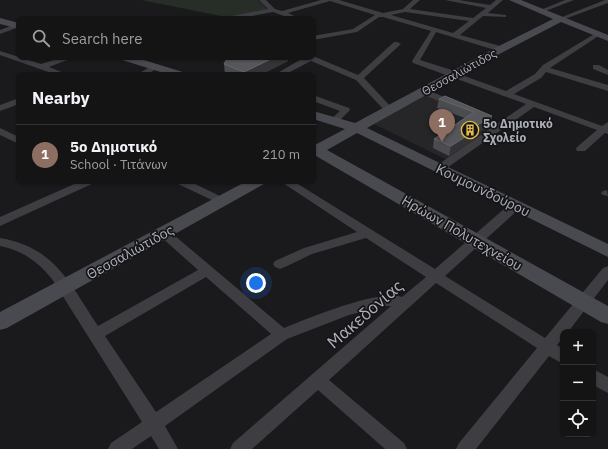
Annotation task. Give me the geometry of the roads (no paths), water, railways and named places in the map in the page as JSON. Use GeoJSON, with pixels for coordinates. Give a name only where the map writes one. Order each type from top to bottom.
{"type":"FeatureCollection","features":[{"type":"Feature","properties":{"kind":"main road"},"geometry":{"type":"LineString","coordinates":[[513,0],[608,38]]}},
{"type":"Feature","properties":{"kind":"main road"},"geometry":{"type":"LineString","coordinates":[[0,19],[16,25]]}},
{"type":"Feature","properties":{"kind":"main road","name":"Θεσσαλιώτιδος"},"geometry":{"type":"LineString","coordinates":[[316,150],[500,49],[560,19]]}},
{"type":"Feature","properties":{"kind":"main road"},"geometry":{"type":"LineString","coordinates":[[133,60],[172,72]]}},
{"type":"Feature","properties":{"kind":"main road","name":"Κουμουνδούρου"},"geometry":{"type":"LineString","coordinates":[[316,115],[357,128],[608,251]]}},
{"type":"Feature","properties":{"kind":"main road","name":"Ηρώων Πολυτεχνείου"},"geometry":{"type":"LineString","coordinates":[[316,152],[608,316]]}},
{"type":"Feature","properties":{"kind":"main road","name":"Θεσσαλιώτιδος"},"geometry":{"type":"LineString","coordinates":[[0,322],[253,184]]}},
{"type":"Feature","properties":{"kind":"street"},"geometry":{"type":"LineString","coordinates":[[262,0],[273,10],[290,16]]}},
{"type":"Feature","properties":{"kind":"street"},"geometry":{"type":"LineString","coordinates":[[283,13],[309,7],[328,0]]}},
{"type":"Feature","properties":{"kind":"street"},"geometry":{"type":"LineString","coordinates":[[332,0],[500,49]]}},
{"type":"Feature","properties":{"kind":"street"},"geometry":{"type":"LineString","coordinates":[[405,10],[416,0]]}},
{"type":"Feature","properties":{"kind":"street"},"geometry":{"type":"LineString","coordinates":[[448,0],[490,7]]}},
{"type":"Feature","properties":{"kind":"street"},"geometry":{"type":"LineString","coordinates":[[455,35],[500,0]]}},
{"type":"Feature","properties":{"kind":"street"},"geometry":{"type":"LineString","coordinates":[[541,11],[571,0]]}},
{"type":"Feature","properties":{"kind":"street","name":"Θεσσαλιώτιδος"},"geometry":{"type":"LineString","coordinates":[[560,19],[608,1]]}},
{"type":"Feature","properties":{"kind":"street"},"geometry":{"type":"LineString","coordinates":[[593,7],[608,11]]}},
{"type":"Feature","properties":{"kind":"street"},"geometry":{"type":"LineString","coordinates":[[242,16],[273,10]]}},
{"type":"Feature","properties":{"kind":"street"},"geometry":{"type":"LineString","coordinates":[[316,50],[355,32],[377,16],[383,14],[405,10],[474,20]]}},
{"type":"Feature","properties":{"kind":"street"},"geometry":{"type":"LineString","coordinates":[[482,14],[504,16]]}},
{"type":"Feature","properties":{"kind":"street"},"geometry":{"type":"LineString","coordinates":[[0,32],[16,25]]}},
{"type":"Feature","properties":{"kind":"street"},"geometry":{"type":"LineString","coordinates":[[435,29],[416,61],[606,129]]}},
{"type":"Feature","properties":{"kind":"street"},"geometry":{"type":"LineString","coordinates":[[508,94],[538,76],[544,69],[598,34]]}},
{"type":"Feature","properties":{"kind":"street"},"geometry":{"type":"LineString","coordinates":[[359,78],[397,44]]}},
{"type":"Feature","properties":{"kind":"street"},"geometry":{"type":"LineString","coordinates":[[316,51],[359,78],[389,110]]}},
{"type":"Feature","properties":{"kind":"street"},"geometry":{"type":"LineString","coordinates":[[1,54],[16,59]]}},
{"type":"Feature","properties":{"kind":"street"},"geometry":{"type":"LineString","coordinates":[[19,60],[56,72]]}},
{"type":"Feature","properties":{"kind":"street"},"geometry":{"type":"LineString","coordinates":[[41,67],[58,60]]}},
{"type":"Feature","properties":{"kind":"street"},"geometry":{"type":"LineString","coordinates":[[282,72],[300,60]]}},
{"type":"Feature","properties":{"kind":"street"},"geometry":{"type":"LineString","coordinates":[[596,66],[608,73]]}},
{"type":"Feature","properties":{"kind":"street"},"geometry":{"type":"LineString","coordinates":[[146,72],[156,67]]}},
{"type":"Feature","properties":{"kind":"street"},"geometry":{"type":"LineString","coordinates":[[544,69],[608,88]]}},
{"type":"Feature","properties":{"kind":"street"},"geometry":{"type":"LineString","coordinates":[[423,91],[466,109]]}},
{"type":"Feature","properties":{"kind":"street"},"geometry":{"type":"LineString","coordinates":[[316,99],[346,110],[334,121]]}},
{"type":"Feature","properties":{"kind":"street"},"geometry":{"type":"LineString","coordinates":[[0,108],[16,102]]}},
{"type":"Feature","properties":{"kind":"street"},"geometry":{"type":"LineString","coordinates":[[440,168],[499,123],[533,104]]}},
{"type":"Feature","properties":{"kind":"street"},"geometry":{"type":"LineString","coordinates":[[581,149],[606,129]]}},
{"type":"Feature","properties":{"kind":"street"},"geometry":{"type":"LineString","coordinates":[[0,131],[16,139]]}},
{"type":"Feature","properties":{"kind":"street"},"geometry":{"type":"LineString","coordinates":[[0,222],[83,184]]}},
{"type":"Feature","properties":{"kind":"street"},"geometry":{"type":"LineString","coordinates":[[186,184],[222,201]]}},
{"type":"Feature","properties":{"kind":"street"},"geometry":{"type":"LineString","coordinates":[[290,184],[436,275],[560,355]]}},
{"type":"Feature","properties":{"kind":"street","name":"Μακεδονίας"},"geometry":{"type":"LineString","coordinates":[[239,449],[515,206]]}},
{"type":"Feature","properties":{"kind":"street"},"geometry":{"type":"LineString","coordinates":[[164,233],[282,336]]}},
{"type":"Feature","properties":{"kind":"street"},"geometry":{"type":"LineString","coordinates":[[280,264],[308,251],[369,233]]}},
{"type":"Feature","properties":{"kind":"street"},"geometry":{"type":"LineString","coordinates":[[0,242],[20,247],[40,258],[53,271],[96,334],[169,449]]}},
{"type":"Feature","properties":{"kind":"street"},"geometry":{"type":"LineString","coordinates":[[96,334],[208,270]]}},
{"type":"Feature","properties":{"kind":"street"},"geometry":{"type":"LineString","coordinates":[[465,449],[608,271]]}},
{"type":"Feature","properties":{"kind":"street"},"geometry":{"type":"LineString","coordinates":[[117,449],[282,336],[347,310],[390,301],[405,302]]}},
{"type":"Feature","properties":{"kind":"street"},"geometry":{"type":"LineString","coordinates":[[596,378],[608,386]]}},
{"type":"Feature","properties":{"kind":"street"},"geometry":{"type":"LineString","coordinates":[[318,380],[398,449]]}},
{"type":"Feature","properties":{"kind":"place","name":"5ο Δημοτικό Σχολείο"},"geometry":{"type":"Point","coordinates":[470,130]}},
{"type":"Feature","properties":{"kind":"place","name":"5ο Δημοτικό"},"geometry":{"type":"Point","coordinates":[442,142]}}]}
